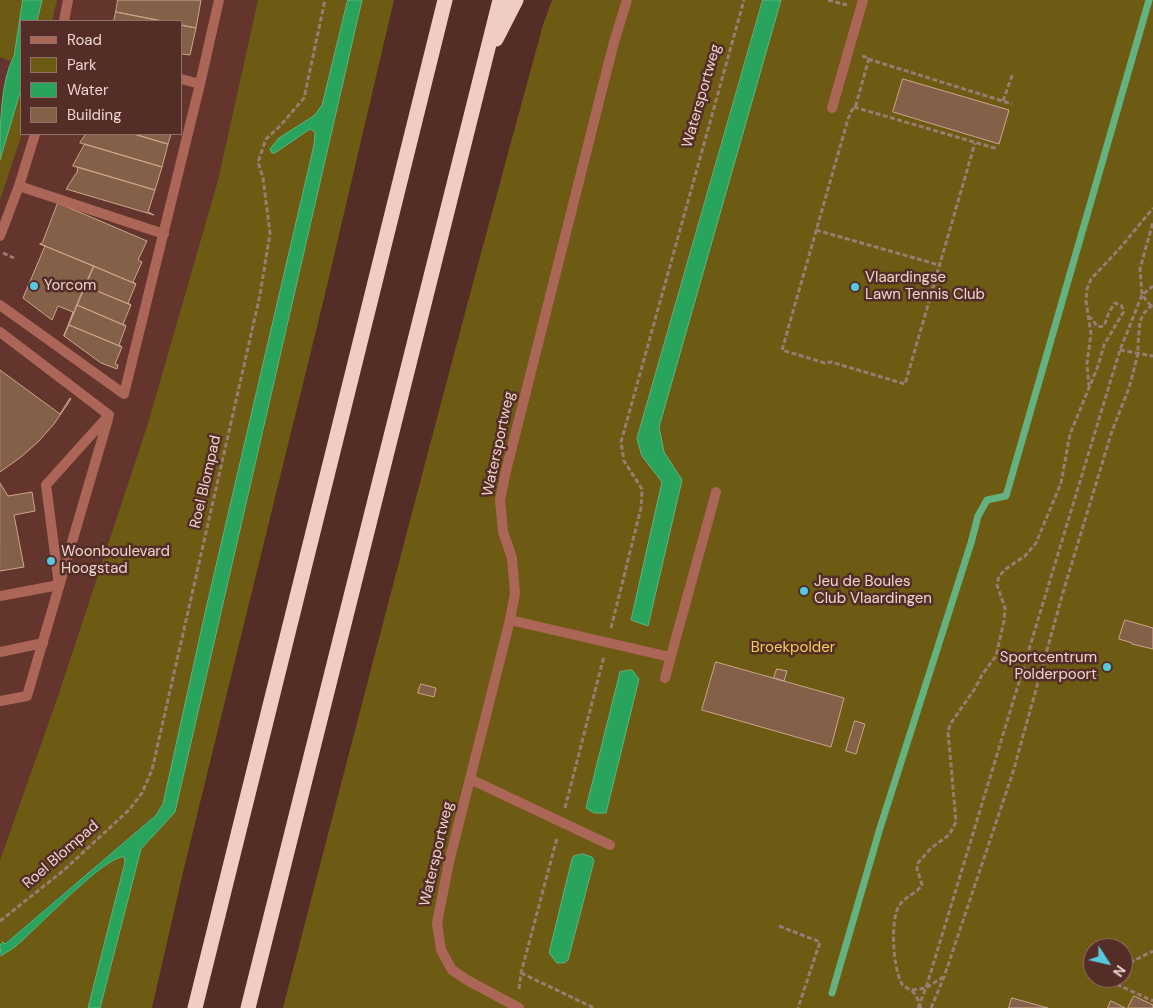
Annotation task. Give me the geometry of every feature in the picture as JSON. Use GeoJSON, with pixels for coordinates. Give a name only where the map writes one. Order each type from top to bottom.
{"type":"FeatureCollection","features":[{"type":"Feature","properties":{"kind":"highway"},"geometry":{"type":"LineString","coordinates":[[431,54],[437,0]]}},
{"type":"Feature","properties":{"kind":"highway"},"geometry":{"type":"LineString","coordinates":[[195,1008],[445,0]]}},
{"type":"Feature","properties":{"kind":"highway"},"geometry":{"type":"LineString","coordinates":[[248,1008],[500,0]]}},
{"type":"Feature","properties":{"kind":"highway"},"geometry":{"type":"LineString","coordinates":[[485,60],[516,0]]}},
{"type":"Feature","properties":{"kind":"street"},"geometry":{"type":"LineString","coordinates":[[64,20],[68,0]]}},
{"type":"Feature","properties":{"kind":"street"},"geometry":{"type":"LineString","coordinates":[[0,305],[124,394],[219,0]]}},
{"type":"Feature","properties":{"kind":"street","name":"Watersportweg"},"geometry":{"type":"LineString","coordinates":[[517,1008],[452,970],[441,950],[437,923],[449,862],[515,594],[512,558],[503,532],[500,500],[626,0]]}},
{"type":"Feature","properties":{"kind":"street"},"geometry":{"type":"LineString","coordinates":[[832,108],[863,0]]}},
{"type":"Feature","properties":{"kind":"street"},"geometry":{"type":"LineString","coordinates":[[182,79],[200,84]]}},
{"type":"Feature","properties":{"kind":"street"},"geometry":{"type":"LineString","coordinates":[[0,236],[20,186],[35,135]]}},
{"type":"Feature","properties":{"kind":"street"},"geometry":{"type":"LineString","coordinates":[[20,186],[164,234]]}},
{"type":"Feature","properties":{"kind":"street"},"geometry":{"type":"LineString","coordinates":[[0,332],[110,415]]}},
{"type":"Feature","properties":{"kind":"street"},"geometry":{"type":"LineString","coordinates":[[0,701],[28,696],[110,415]]}},
{"type":"Feature","properties":{"kind":"street"},"geometry":{"type":"LineString","coordinates":[[59,585],[46,485],[110,415]]}},
{"type":"Feature","properties":{"kind":"street"},"geometry":{"type":"LineString","coordinates":[[665,678],[716,492]]}},
{"type":"Feature","properties":{"kind":"street"},"geometry":{"type":"LineString","coordinates":[[0,596],[59,585]]}},
{"type":"Feature","properties":{"kind":"street"},"geometry":{"type":"LineString","coordinates":[[510,620],[670,657]]}},
{"type":"Feature","properties":{"kind":"street"},"geometry":{"type":"LineString","coordinates":[[0,652],[43,643]]}},
{"type":"Feature","properties":{"kind":"street"},"geometry":{"type":"LineString","coordinates":[[470,779],[610,846]]}},
{"type":"Feature","properties":{"kind":"path","name":"Roel Blompad"},"geometry":{"type":"LineString","coordinates":[[0,921],[64,870],[128,810],[142,793],[152,770],[260,295],[270,233],[263,178],[258,162],[266,139],[304,98],[325,0]]}},
{"type":"Feature","properties":{"kind":"path","name":"Watersportweg"},"geometry":{"type":"LineString","coordinates":[[610,632],[641,508],[642,489],[624,461],[621,442],[744,0]]}},
{"type":"Feature","properties":{"kind":"path"},"geometry":{"type":"LineString","coordinates":[[848,52],[1012,104]]}},
{"type":"Feature","properties":{"kind":"path"},"geometry":{"type":"LineString","coordinates":[[868,59],[856,105],[848,119],[782,350],[905,384],[975,143]]}},
{"type":"Feature","properties":{"kind":"path"},"geometry":{"type":"LineString","coordinates":[[1003,101],[1012,73]]}},
{"type":"Feature","properties":{"kind":"path"},"geometry":{"type":"LineString","coordinates":[[854,107],[998,149]]}},
{"type":"Feature","properties":{"kind":"path"},"geometry":{"type":"LineString","coordinates":[[1089,387],[1087,363],[1091,334],[1090,317],[1086,301],[1087,289],[1091,278],[1121,247],[1153,208]]}},
{"type":"Feature","properties":{"kind":"path"},"geometry":{"type":"LineString","coordinates":[[920,1007],[1120,350],[1142,295],[1140,269],[1153,222]]}},
{"type":"Feature","properties":{"kind":"path"},"geometry":{"type":"LineString","coordinates":[[816,230],[939,265]]}},
{"type":"Feature","properties":{"kind":"path"},"geometry":{"type":"LineString","coordinates":[[0,251],[14,258]]}},
{"type":"Feature","properties":{"kind":"path"},"geometry":{"type":"LineString","coordinates":[[1142,295],[1153,286]]}},
{"type":"Feature","properties":{"kind":"path"},"geometry":{"type":"LineString","coordinates":[[931,1008],[944,977],[1014,772],[1064,589],[1112,432],[1130,388],[1138,354],[1140,321],[1144,313],[1152,306],[1142,295]]}},
{"type":"Feature","properties":{"kind":"path"},"geometry":{"type":"LineString","coordinates":[[920,1007],[912,990],[901,984],[898,974],[894,947],[897,912],[903,901],[922,885],[917,869],[918,863],[923,856],[949,835],[956,822],[948,731],[951,723],[974,690],[982,674],[996,656],[1004,621],[1004,608],[997,585],[999,576],[1025,556],[1036,543],[1061,483],[1070,434],[1098,366],[1104,344],[1124,311],[1121,305],[1115,303],[1109,312],[1104,326],[1098,327],[1090,317]]}},
{"type":"Feature","properties":{"kind":"path"},"geometry":{"type":"LineString","coordinates":[[1120,350],[1153,356]]}},
{"type":"Feature","properties":{"kind":"path"},"geometry":{"type":"LineString","coordinates":[[564,812],[605,652]]}},
{"type":"Feature","properties":{"kind":"path"},"geometry":{"type":"LineString","coordinates":[[559,832],[521,973],[594,1008]]}},
{"type":"Feature","properties":{"kind":"path"},"geometry":{"type":"LineString","coordinates":[[779,926],[820,942],[798,1008]]}},
{"type":"Feature","properties":{"kind":"path"},"geometry":{"type":"LineString","coordinates":[[1133,961],[1153,951]]}},
{"type":"Feature","properties":{"kind":"path"},"geometry":{"type":"LineString","coordinates":[[912,990],[926,988],[944,977]]}},
{"type":"Feature","properties":{"kind":"path"},"geometry":{"type":"LineString","coordinates":[[1123,988],[1153,1002]]}},
{"type":"Feature","properties":{"kind":"shaded area","name":"Woonboulevard Hoogstad"},"geometry":{"type":"Polygon","coordinates":[[[0,0],[258,0],[218,180],[148,423],[57,699],[0,860],[0,0]]]}},
{"type":"Feature","properties":{"kind":"green space"},"geometry":{"type":"Polygon","coordinates":[[[0,0],[23,0],[14,56],[10,61],[0,57],[0,0]]]}},
{"type":"Feature","properties":{"kind":"green space"},"geometry":{"type":"Polygon","coordinates":[[[42,0],[57,0],[52,20],[37,20],[42,0]]]}},
{"type":"Feature","properties":{"kind":"green space"},"geometry":{"type":"Polygon","coordinates":[[[258,0],[348,0],[322,105],[315,115],[294,129],[275,153],[310,129],[315,132],[314,145],[205,613],[163,804],[156,814],[4,944],[3,942],[0,945],[0,860],[57,699],[148,423],[218,180],[258,0]]]}},
{"type":"Feature","properties":{"kind":"green space"},"geometry":{"type":"Polygon","coordinates":[[[362,0],[394,0],[326,290],[184,868],[152,1008],[100,1008],[141,849],[175,812],[362,0]]]}},
{"type":"Feature","properties":{"kind":"green space","name":"Broekpolder"},"geometry":{"type":"Polygon","coordinates":[[[552,0],[1153,0],[1153,1008],[283,1008],[543,25],[552,0]]]}},
{"type":"Feature","properties":{"kind":"green space"},"geometry":{"type":"Polygon","coordinates":[[[20,92],[20,135],[22,135],[0,200],[0,160],[20,92]]]}},
{"type":"Feature","properties":{"kind":"green space"},"geometry":{"type":"Polygon","coordinates":[[[124,857],[125,861],[88,1008],[0,1008],[0,955],[79,887],[115,858],[124,857]]]}},
{"type":"Feature","properties":{"kind":"water"},"geometry":{"type":"Polygon","coordinates":[[[23,0],[42,0],[37,20],[20,20],[20,92],[0,160],[3,92],[9,67],[14,56],[23,0]]]}},
{"type":"Feature","properties":{"kind":"water"},"geometry":{"type":"Polygon","coordinates":[[[348,0],[362,0],[175,812],[141,849],[100,1008],[88,1008],[125,862],[124,857],[115,859],[87,880],[15,947],[1,956],[0,945],[3,942],[5,944],[156,815],[163,804],[205,613],[314,145],[315,132],[310,129],[275,153],[272,153],[270,149],[279,138],[315,115],[322,105],[348,0]]]}},
{"type":"Feature","properties":{"kind":"water"},"geometry":{"type":"Polygon","coordinates":[[[763,0],[781,0],[659,427],[664,452],[682,480],[648,626],[631,620],[662,482],[642,456],[637,439],[763,0]]]}},
{"type":"Feature","properties":{"kind":"water"},"geometry":{"type":"Polygon","coordinates":[[[632,670],[639,679],[606,813],[594,813],[586,808],[620,672],[632,670]]]}},
{"type":"Feature","properties":{"kind":"water"},"geometry":{"type":"Polygon","coordinates":[[[583,854],[592,857],[594,861],[568,960],[564,963],[557,963],[549,953],[572,859],[574,856],[583,854]]]}},
{"type":"Feature","properties":{"kind":"building"},"geometry":{"type":"Polygon","coordinates":[[[118,0],[201,0],[196,28],[182,25],[182,20],[157,20],[116,12],[118,0]]]}},
{"type":"Feature","properties":{"kind":"building"},"geometry":{"type":"Polygon","coordinates":[[[116,12],[157,20],[114,20],[116,12]]]}},
{"type":"Feature","properties":{"kind":"building"},"geometry":{"type":"Polygon","coordinates":[[[182,25],[196,28],[190,55],[182,54],[182,25]]]}},
{"type":"Feature","properties":{"kind":"building"},"geometry":{"type":"Polygon","coordinates":[[[903,79],[1009,110],[999,144],[893,112],[903,79]]]}},
{"type":"Feature","properties":{"kind":"building"},"geometry":{"type":"Polygon","coordinates":[[[85,135],[137,135],[168,144],[162,167],[80,143],[85,135]]]}},
{"type":"Feature","properties":{"kind":"building"},"geometry":{"type":"Polygon","coordinates":[[[137,135],[171,135],[168,144],[137,135]]]}},
{"type":"Feature","properties":{"kind":"building"},"geometry":{"type":"Polygon","coordinates":[[[85,144],[162,167],[155,190],[73,166],[85,144]]]}},
{"type":"Feature","properties":{"kind":"building"},"geometry":{"type":"Polygon","coordinates":[[[78,167],[155,190],[148,212],[154,215],[66,189],[77,172],[78,167]]]}},
{"type":"Feature","properties":{"kind":"building"},"geometry":{"type":"Polygon","coordinates":[[[58,203],[147,241],[138,260],[142,262],[133,282],[136,284],[40,244],[58,203]]]}},
{"type":"Feature","properties":{"kind":"building"},"geometry":{"type":"Polygon","coordinates":[[[45,246],[94,266],[64,336],[73,312],[58,306],[52,320],[23,298],[45,246]]]}},
{"type":"Feature","properties":{"kind":"building"},"geometry":{"type":"Polygon","coordinates":[[[94,266],[136,284],[128,303],[131,305],[85,286],[94,266]]]}},
{"type":"Feature","properties":{"kind":"building"},"geometry":{"type":"Polygon","coordinates":[[[85,286],[131,305],[123,324],[126,326],[77,305],[85,286]]]}},
{"type":"Feature","properties":{"kind":"building"},"geometry":{"type":"Polygon","coordinates":[[[77,305],[126,326],[119,345],[122,347],[69,325],[77,305]]]}},
{"type":"Feature","properties":{"kind":"building"},"geometry":{"type":"Polygon","coordinates":[[[69,325],[122,347],[115,364],[118,365],[117,369],[101,363],[64,336],[69,325]]]}},
{"type":"Feature","properties":{"kind":"building"},"geometry":{"type":"Polygon","coordinates":[[[0,370],[60,414],[71,399],[54,424],[38,442],[0,472],[0,370]]]}},
{"type":"Feature","properties":{"kind":"building"},"geometry":{"type":"Polygon","coordinates":[[[0,483],[8,496],[32,492],[35,511],[14,515],[24,567],[0,571],[0,483]]]}},
{"type":"Feature","properties":{"kind":"building"},"geometry":{"type":"Polygon","coordinates":[[[1125,620],[1153,628],[1153,649],[1119,639],[1125,620]]]}},
{"type":"Feature","properties":{"kind":"building"},"geometry":{"type":"Polygon","coordinates":[[[716,662],[844,698],[831,747],[702,710],[716,662]]]}},
{"type":"Feature","properties":{"kind":"building"},"geometry":{"type":"Polygon","coordinates":[[[777,669],[787,671],[784,681],[774,678],[777,669]]]}},
{"type":"Feature","properties":{"kind":"building"},"geometry":{"type":"Polygon","coordinates":[[[421,684],[436,688],[434,697],[418,693],[421,684]]]}},
{"type":"Feature","properties":{"kind":"building"},"geometry":{"type":"Polygon","coordinates":[[[855,721],[865,724],[856,754],[846,751],[855,721]]]}},
{"type":"Feature","properties":{"kind":"building"},"geometry":{"type":"Polygon","coordinates":[[[1134,996],[1153,1005],[1153,1008],[1128,1008],[1134,996]]]}},
{"type":"Feature","properties":{"kind":"building"},"geometry":{"type":"Polygon","coordinates":[[[1012,998],[1048,1008],[1009,1008],[1012,998]]]}},
{"type":"Feature","properties":{"kind":"building"},"geometry":{"type":"Polygon","coordinates":[[[1111,1001],[1125,1008],[1108,1008],[1111,1001]]]}},
{"type":"Feature","properties":{"kind":"waterway"},"geometry":{"type":"LineString","coordinates":[[832,993],[880,828],[978,516],[987,500],[1006,496],[1149,0]]}},
{"type":"Feature","properties":{"kind":"place","name":"Yorcom"},"geometry":{"type":"Point","coordinates":[34,286]}},
{"type":"Feature","properties":{"kind":"place","name":"Vlaardingse Lawn Tennis Club"},"geometry":{"type":"Point","coordinates":[855,287]}},
{"type":"Feature","properties":{"kind":"place","name":"Woonboulevard Hoogstad"},"geometry":{"type":"Point","coordinates":[51,561]}},
{"type":"Feature","properties":{"kind":"place","name":"Jeu de Boules Club Vlaardingen"},"geometry":{"type":"Point","coordinates":[804,591]}},
{"type":"Feature","properties":{"kind":"place","name":"Sportcentrum Polderpoort"},"geometry":{"type":"Point","coordinates":[1107,667]}}]}
